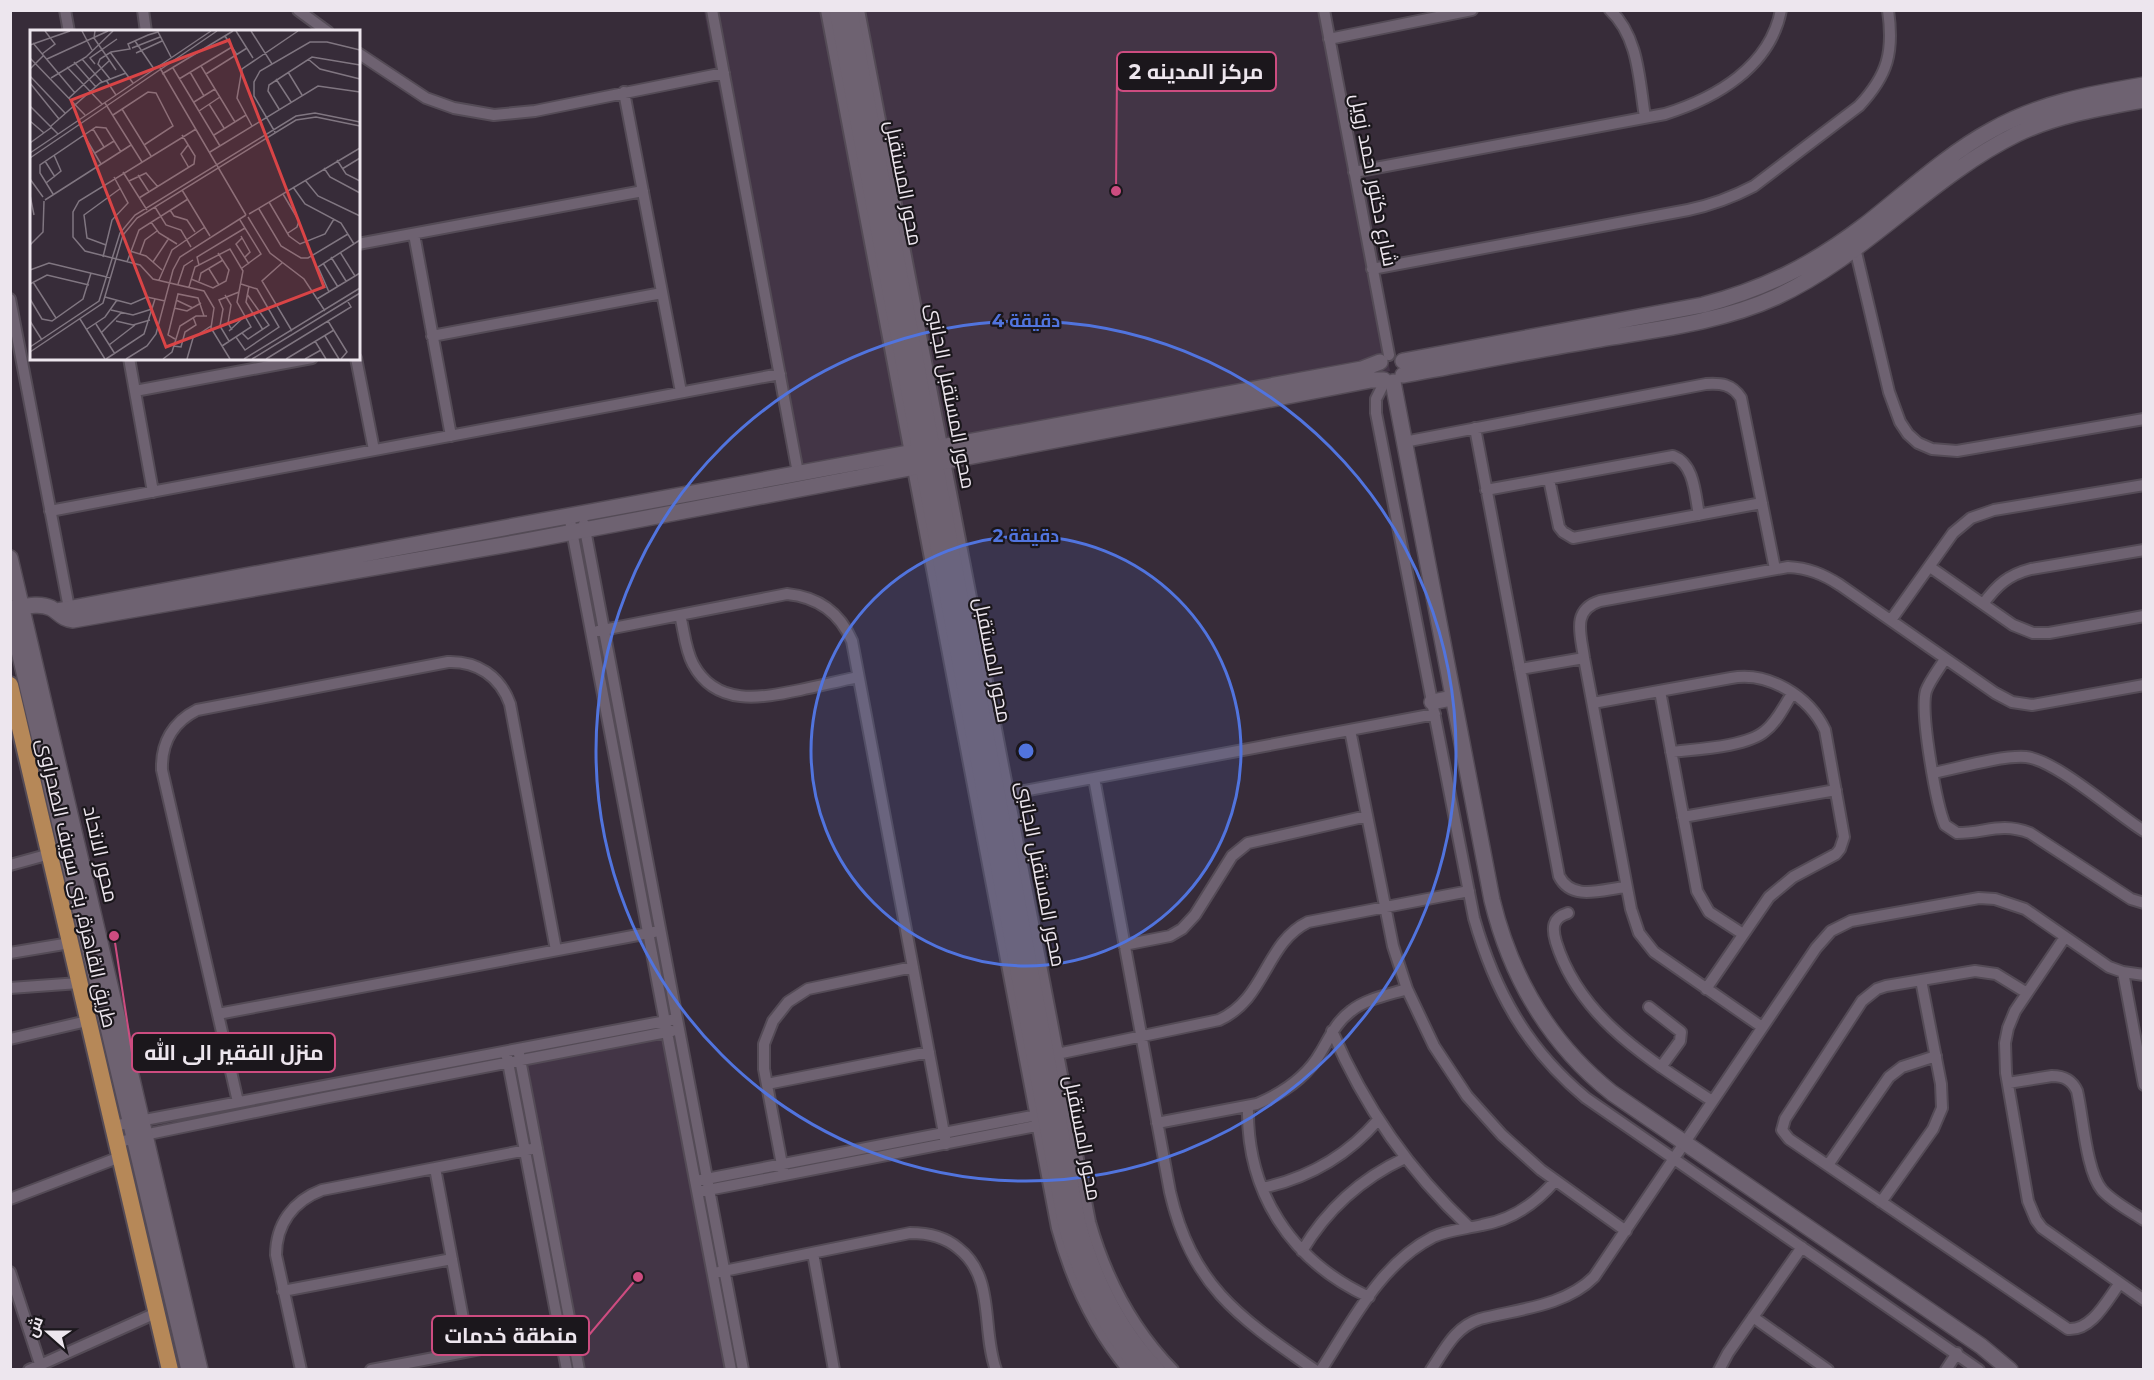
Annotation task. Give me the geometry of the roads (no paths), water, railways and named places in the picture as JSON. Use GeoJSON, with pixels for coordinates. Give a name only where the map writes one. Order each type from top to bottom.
{"type":"FeatureCollection","features":[{"type":"Feature","properties":{"kind":"main road","name":"طريق القاهرة, بنى سويف الصحراوى"},"geometry":{"type":"LineString","coordinates":[[10,685],[170,1370]]}},
{"type":"Feature","properties":{"kind":"street"},"geometry":{"type":"LineString","coordinates":[[65,10],[69,30]]}},
{"type":"Feature","properties":{"kind":"street"},"geometry":{"type":"LineString","coordinates":[[142,10],[147,30]]}},
{"type":"Feature","properties":{"kind":"street"},"geometry":{"type":"LineString","coordinates":[[298,10],[325,30]]}},
{"type":"Feature","properties":{"kind":"street"},"geometry":{"type":"LineString","coordinates":[[712,10],[798,472]]}},
{"type":"Feature","properties":{"kind":"street","name":"محور المستقبل الجانبى"},"geometry":{"type":"LineString","coordinates":[[826,10],[926,449]]}},
{"type":"Feature","properties":{"kind":"street","name":"محور المستقبل"},"geometry":{"type":"LineString","coordinates":[[837,10],[926,449]]}},
{"type":"Feature","properties":{"kind":"street","name":"محور المستقبل"},"geometry":{"type":"LineString","coordinates":[[850,10],[926,449],[1066,1226],[1079,1266],[1107,1324],[1141,1370]]}},
{"type":"Feature","properties":{"kind":"street","name":"محور المستقبل الجانبى"},"geometry":{"type":"LineString","coordinates":[[859,10],[926,449],[1008,794],[1057,1054],[1058,1091],[1090,1222],[1102,1259],[1128,1312],[1151,1345],[1173,1370]]}},
{"type":"Feature","properties":{"kind":"street","name":"شارع دكتور احمد زويل"},"geometry":{"type":"LineString","coordinates":[[1324,10],[1391,371]]}},
{"type":"Feature","properties":{"kind":"street"},"geometry":{"type":"LineString","coordinates":[[1329,39],[1472,10]]}},
{"type":"Feature","properties":{"kind":"street"},"geometry":{"type":"LineString","coordinates":[[1610,10],[1620,20],[1631,40],[1646,117]]}},
{"type":"Feature","properties":{"kind":"street"},"geometry":{"type":"LineString","coordinates":[[1354,172],[1646,117],[1692,105],[1710,97],[1737,78],[1761,54],[1770,40],[1781,10]]}},
{"type":"Feature","properties":{"kind":"street"},"geometry":{"type":"LineString","coordinates":[[1372,269],[1683,211],[1737,195],[1754,186],[1859,106],[1872,92],[1884,72],[1890,49],[1888,10]]}},
{"type":"Feature","properties":{"kind":"street"},"geometry":{"type":"LineString","coordinates":[[360,53],[426,98],[480,114],[521,113],[724,73]]}},
{"type":"Feature","properties":{"kind":"street"},"geometry":{"type":"LineString","coordinates":[[14,610],[40,605],[62,609],[926,449],[1271,393],[1368,381],[1391,371],[1703,305],[1751,291],[1797,270],[1839,243],[1978,138],[2009,120],[2070,99],[2144,85]]}},
{"type":"Feature","properties":{"kind":"street"},"geometry":{"type":"LineString","coordinates":[[624,92],[681,393]]}},
{"type":"Feature","properties":{"kind":"street"},"geometry":{"type":"LineString","coordinates":[[1391,371],[1674,326],[1726,315],[1761,303],[1795,287],[1855,248],[1964,165],[2017,134],[2076,113],[2144,100]]}},
{"type":"Feature","properties":{"kind":"street"},"geometry":{"type":"LineString","coordinates":[[360,244],[642,191]]}},
{"type":"Feature","properties":{"kind":"street"},"geometry":{"type":"LineString","coordinates":[[414,234],[451,436]]}},
{"type":"Feature","properties":{"kind":"street"},"geometry":{"type":"LineString","coordinates":[[1855,248],[1893,407],[1908,434],[1918,443],[1932,449],[1957,451],[2144,418]]}},
{"type":"Feature","properties":{"kind":"street"},"geometry":{"type":"LineString","coordinates":[[432,336],[662,293]]}},
{"type":"Feature","properties":{"kind":"street"},"geometry":{"type":"LineString","coordinates":[[10,299],[50,511],[62,609],[65,619],[73,620],[579,531],[929,465],[1271,393]]}},
{"type":"Feature","properties":{"kind":"street"},"geometry":{"type":"LineString","coordinates":[[129,360],[153,492]]}},
{"type":"Feature","properties":{"kind":"street"},"geometry":{"type":"LineString","coordinates":[[135,392],[302,360]]}},
{"type":"Feature","properties":{"kind":"street"},"geometry":{"type":"LineString","coordinates":[[356,360],[374,450]]}},
{"type":"Feature","properties":{"kind":"street"},"geometry":{"type":"LineString","coordinates":[[1391,371],[1492,900],[1505,946],[1523,988],[1548,1028],[1578,1063],[1612,1093],[1981,1346],[2010,1370]]}},
{"type":"Feature","properties":{"kind":"street"},"geometry":{"type":"LineString","coordinates":[[1391,371],[1376,399],[1376,413],[1474,918],[1486,956],[1525,1034],[1550,1064],[1579,1093],[1979,1370]]}},
{"type":"Feature","properties":{"kind":"street"},"geometry":{"type":"LineString","coordinates":[[50,511],[780,374]]}},
{"type":"Feature","properties":{"kind":"street"},"geometry":{"type":"LineString","coordinates":[[1404,442],[1706,384],[1725,384],[1734,389],[1741,398],[1775,569]]}},
{"type":"Feature","properties":{"kind":"street"},"geometry":{"type":"LineString","coordinates":[[1475,428],[1562,881],[1565,886],[1575,892],[1626,886]]}},
{"type":"Feature","properties":{"kind":"street"},"geometry":{"type":"LineString","coordinates":[[1486,490],[1673,456],[1683,461],[1689,470],[1699,515]]}},
{"type":"Feature","properties":{"kind":"street","name":"محور المستقبل"},"geometry":{"type":"LineString","coordinates":[[929,465],[1058,1091],[1046,1118],[1090,1262],[1117,1317],[1157,1370]]}},
{"type":"Feature","properties":{"kind":"street"},"geometry":{"type":"LineString","coordinates":[[1549,478],[1559,527],[1573,538],[1762,503]]}},
{"type":"Feature","properties":{"kind":"street"},"geometry":{"type":"LineString","coordinates":[[1892,620],[1961,525],[1981,513],[2144,485]]}},
{"type":"Feature","properties":{"kind":"street"},"geometry":{"type":"LineString","coordinates":[[575,514],[604,630],[743,1370]]}},
{"type":"Feature","properties":{"kind":"street"},"geometry":{"type":"LineString","coordinates":[[579,531],[591,633],[731,1370]]}},
{"type":"Feature","properties":{"kind":"street"},"geometry":{"type":"LineString","coordinates":[[1983,604],[1997,585],[2013,574],[2144,550]]}},
{"type":"Feature","properties":{"kind":"street","name":"محور الاتحاد"},"geometry":{"type":"LineString","coordinates":[[10,558],[14,610],[137,1130],[189,1370]]}},
{"type":"Feature","properties":{"kind":"street"},"geometry":{"type":"LineString","coordinates":[[1762,1027],[1661,958],[1645,942],[1634,919],[1584,658],[1580,623],[1582,615],[1592,603],[1788,567],[1815,571],[1892,620],[1995,693],[2022,704],[2043,705],[2144,685]]}},
{"type":"Feature","properties":{"kind":"street"},"geometry":{"type":"LineString","coordinates":[[1930,567],[2017,628],[2032,633],[2049,633],[2144,616]]}},
{"type":"Feature","properties":{"kind":"street"},"geometry":{"type":"LineString","coordinates":[[591,633],[779,595],[796,595],[812,599],[833,613],[844,626],[852,641],[945,1138]]}},
{"type":"Feature","properties":{"kind":"street"},"geometry":{"type":"LineString","coordinates":[[680,615],[694,665],[711,684],[728,693],[747,698],[767,697],[858,677]]}},
{"type":"Feature","properties":{"kind":"street"},"geometry":{"type":"LineString","coordinates":[[1520,669],[1584,658]]}},
{"type":"Feature","properties":{"kind":"street"},"geometry":{"type":"LineString","coordinates":[[1945,659],[1927,691],[1924,709],[1943,821],[1952,831],[1962,833],[2000,826],[2030,833],[2131,899],[2144,903]]}},
{"type":"Feature","properties":{"kind":"street"},"geometry":{"type":"LineString","coordinates":[[238,1102],[162,770],[164,745],[177,724],[197,710],[457,662],[483,669],[497,680],[507,695],[515,724],[556,950]]}},
{"type":"Feature","properties":{"kind":"street"},"geometry":{"type":"LineString","coordinates":[[1593,703],[1751,676],[1769,680],[1810,707],[1825,730],[1844,837],[1840,849],[1836,854],[1810,867],[1781,887],[1760,908],[1706,989]]}},
{"type":"Feature","properties":{"kind":"street"},"geometry":{"type":"LineString","coordinates":[[1660,690],[1695,885],[1700,899],[1715,917],[1743,933]]}},
{"type":"Feature","properties":{"kind":"street"},"geometry":{"type":"LineString","coordinates":[[1671,752],[1746,741],[1758,736],[1773,723],[1792,694]]}},
{"type":"Feature","properties":{"kind":"street"},"geometry":{"type":"LineString","coordinates":[[1008,794],[1350,730],[1433,708],[1452,698]]}},
{"type":"Feature","properties":{"kind":"street"},"geometry":{"type":"LineString","coordinates":[[1350,730],[1393,946],[1407,989],[1434,1046],[1467,1096],[1508,1142],[1555,1181],[1626,1231]]}},
{"type":"Feature","properties":{"kind":"street"},"geometry":{"type":"LineString","coordinates":[[1934,773],[2018,757],[2037,760],[2055,769],[2144,831]]}},
{"type":"Feature","properties":{"kind":"street"},"geometry":{"type":"LineString","coordinates":[[1094,778],[1157,1123],[1174,1209],[1185,1240],[1202,1271],[1223,1298],[1248,1322],[1315,1370]]}},
{"type":"Feature","properties":{"kind":"street"},"geometry":{"type":"LineString","coordinates":[[1683,817],[1836,790]]}},
{"type":"Feature","properties":{"kind":"street"},"geometry":{"type":"LineString","coordinates":[[1124,945],[1170,936],[1182,929],[1195,915],[1232,856],[1248,843],[1367,816]]}},
{"type":"Feature","properties":{"kind":"street"},"geometry":{"type":"LineString","coordinates":[[10,865],[50,854]]}},
{"type":"Feature","properties":{"kind":"street"},"geometry":{"type":"LineString","coordinates":[[1057,1054],[1219,1020],[1234,1012],[1251,995],[1286,939],[1302,925],[1315,920],[1469,891]]}},
{"type":"Feature","properties":{"kind":"street"},"geometry":{"type":"LineString","coordinates":[[1431,1370],[1454,1335],[1468,1324],[1480,1318],[1560,1299],[1580,1290],[1594,1277],[1762,1027],[1823,939],[1832,931],[1851,921],[1979,898],[1995,899],[2025,909],[2097,960],[2123,972],[2144,975]]}},
{"type":"Feature","properties":{"kind":"street"},"geometry":{"type":"LineString","coordinates":[[1568,913],[1558,918],[1552,928],[1563,961],[1575,984],[1594,1009],[1615,1033],[1645,1057],[1712,1101]]}},
{"type":"Feature","properties":{"kind":"street"},"geometry":{"type":"LineString","coordinates":[[218,1014],[660,931]]}},
{"type":"Feature","properties":{"kind":"street"},"geometry":{"type":"LineString","coordinates":[[2065,936],[2010,1021],[2006,1036],[2004,1053],[2008,1083],[2028,1200],[2036,1220],[2052,1236],[2144,1300]]}},
{"type":"Feature","properties":{"kind":"street"},"geometry":{"type":"LineString","coordinates":[[10,953],[70,943]]}},
{"type":"Feature","properties":{"kind":"street"},"geometry":{"type":"LineString","coordinates":[[783,1169],[763,1060],[766,1036],[777,1014],[794,997],[808,989],[913,967]]}},
{"type":"Feature","properties":{"kind":"street"},"geometry":{"type":"LineString","coordinates":[[2027,993],[2005,979],[1986,972],[1965,972],[1877,989],[1862,1001],[1785,1119],[1782,1130],[1785,1136],[2068,1329],[2081,1328],[2087,1324],[2120,1283]]}},
{"type":"Feature","properties":{"kind":"street"},"geometry":{"type":"LineString","coordinates":[[2123,972],[2144,1085]]}},
{"type":"Feature","properties":{"kind":"street"},"geometry":{"type":"LineString","coordinates":[[1881,1202],[1939,1119],[1943,1097],[1921,980]]}},
{"type":"Feature","properties":{"kind":"street"},"geometry":{"type":"LineString","coordinates":[[10,988],[79,983]]}},
{"type":"Feature","properties":{"kind":"street"},"geometry":{"type":"LineString","coordinates":[[1157,1123],[1248,1106],[1268,1100],[1298,1080],[1314,1063],[1332,1031],[1345,1016],[1361,1004],[1407,989]]}},
{"type":"Feature","properties":{"kind":"street"},"geometry":{"type":"LineString","coordinates":[[1649,1007],[1681,1032],[1680,1041],[1661,1067]]}},
{"type":"Feature","properties":{"kind":"street"},"geometry":{"type":"LineString","coordinates":[[113,1126],[137,1130],[507,1057],[677,1019]]}},
{"type":"Feature","properties":{"kind":"street"},"geometry":{"type":"LineString","coordinates":[[10,1039],[87,1021]]}},
{"type":"Feature","properties":{"kind":"street"},"geometry":{"type":"LineString","coordinates":[[519,1054],[679,1030]]}},
{"type":"Feature","properties":{"kind":"street"},"geometry":{"type":"LineString","coordinates":[[1332,1031],[1348,1068],[1378,1120],[1435,1194],[1469,1227]]}},
{"type":"Feature","properties":{"kind":"street"},"geometry":{"type":"LineString","coordinates":[[767,1084],[929,1052]]}},
{"type":"Feature","properties":{"kind":"street"},"geometry":{"type":"LineString","coordinates":[[519,1054],[579,1370]]}},
{"type":"Feature","properties":{"kind":"street"},"geometry":{"type":"LineString","coordinates":[[1828,1165],[1889,1077],[1902,1067],[1936,1056]]}},
{"type":"Feature","properties":{"kind":"street"},"geometry":{"type":"LineString","coordinates":[[10,1199],[118,1150],[137,1130],[238,1102],[507,1057]]}},
{"type":"Feature","properties":{"kind":"street"},"geometry":{"type":"LineString","coordinates":[[507,1057],[567,1370]]}},
{"type":"Feature","properties":{"kind":"street"},"geometry":{"type":"LineString","coordinates":[[2008,1083],[2052,1076],[2071,1081],[2077,1091],[2095,1179],[2104,1192],[2144,1220]]}},
{"type":"Feature","properties":{"kind":"street"},"geometry":{"type":"LineString","coordinates":[[1248,1106],[1251,1148],[1262,1188],[1279,1222],[1302,1251],[1333,1278],[1369,1297]]}},
{"type":"Feature","properties":{"kind":"street"},"geometry":{"type":"LineString","coordinates":[[696,1186],[1046,1118],[1057,1228],[1069,1270],[1098,1329],[1128,1370]]}},
{"type":"Feature","properties":{"kind":"street"},"geometry":{"type":"LineString","coordinates":[[1262,1188],[1306,1175],[1333,1161],[1357,1143],[1378,1120]]}},
{"type":"Feature","properties":{"kind":"street","name":"محور الاتحاد"},"geometry":{"type":"LineString","coordinates":[[137,1130],[200,1370]]}},
{"type":"Feature","properties":{"kind":"street"},"geometry":{"type":"LineString","coordinates":[[301,1370],[276,1255],[277,1238],[283,1222],[299,1202],[322,1190],[537,1148]]}},
{"type":"Feature","properties":{"kind":"street"},"geometry":{"type":"LineString","coordinates":[[1302,1251],[1319,1225],[1346,1196],[1377,1172],[1405,1158]]}},
{"type":"Feature","properties":{"kind":"street"},"geometry":{"type":"LineString","coordinates":[[435,1168],[469,1351]]}},
{"type":"Feature","properties":{"kind":"street"},"geometry":{"type":"LineString","coordinates":[[1321,1370],[1369,1297],[1390,1269],[1410,1251],[1446,1232],[1499,1221],[1520,1211],[1539,1198],[1555,1181]]}},
{"type":"Feature","properties":{"kind":"street"},"geometry":{"type":"LineString","coordinates":[[713,1274],[910,1233],[937,1236],[953,1244],[973,1263],[981,1279],[990,1349],[996,1370]]}},
{"type":"Feature","properties":{"kind":"street"},"geometry":{"type":"LineString","coordinates":[[1719,1370],[1723,1359],[1802,1247]]}},
{"type":"Feature","properties":{"kind":"street"},"geometry":{"type":"LineString","coordinates":[[813,1253],[834,1370]]}},
{"type":"Feature","properties":{"kind":"street"},"geometry":{"type":"LineString","coordinates":[[283,1291],[452,1259]]}},
{"type":"Feature","properties":{"kind":"street"},"geometry":{"type":"LineString","coordinates":[[10,1272],[41,1367]]}},
{"type":"Feature","properties":{"kind":"street"},"geometry":{"type":"LineString","coordinates":[[29,1370],[41,1367],[156,1313]]}},
{"type":"Feature","properties":{"kind":"street"},"geometry":{"type":"LineString","coordinates":[[1753,1317],[1826,1369]]}},
{"type":"Feature","properties":{"kind":"street"},"geometry":{"type":"LineString","coordinates":[[371,1370],[572,1332]]}},
{"type":"Feature","properties":{"kind":"street"},"geometry":{"type":"LineString","coordinates":[[1946,1370],[1957,1353]]}},
{"type":"Feature","properties":{"kind":"place","name":"مركز المدينه 2"},"geometry":{"type":"Point","coordinates":[1116,191]}},
{"type":"Feature","properties":{"kind":"place","name":"منزل الفقير الى الله"},"geometry":{"type":"Point","coordinates":[114,936]}},
{"type":"Feature","properties":{"kind":"place","name":"منطقة خدمات"},"geometry":{"type":"Point","coordinates":[638,1277]}}]}
